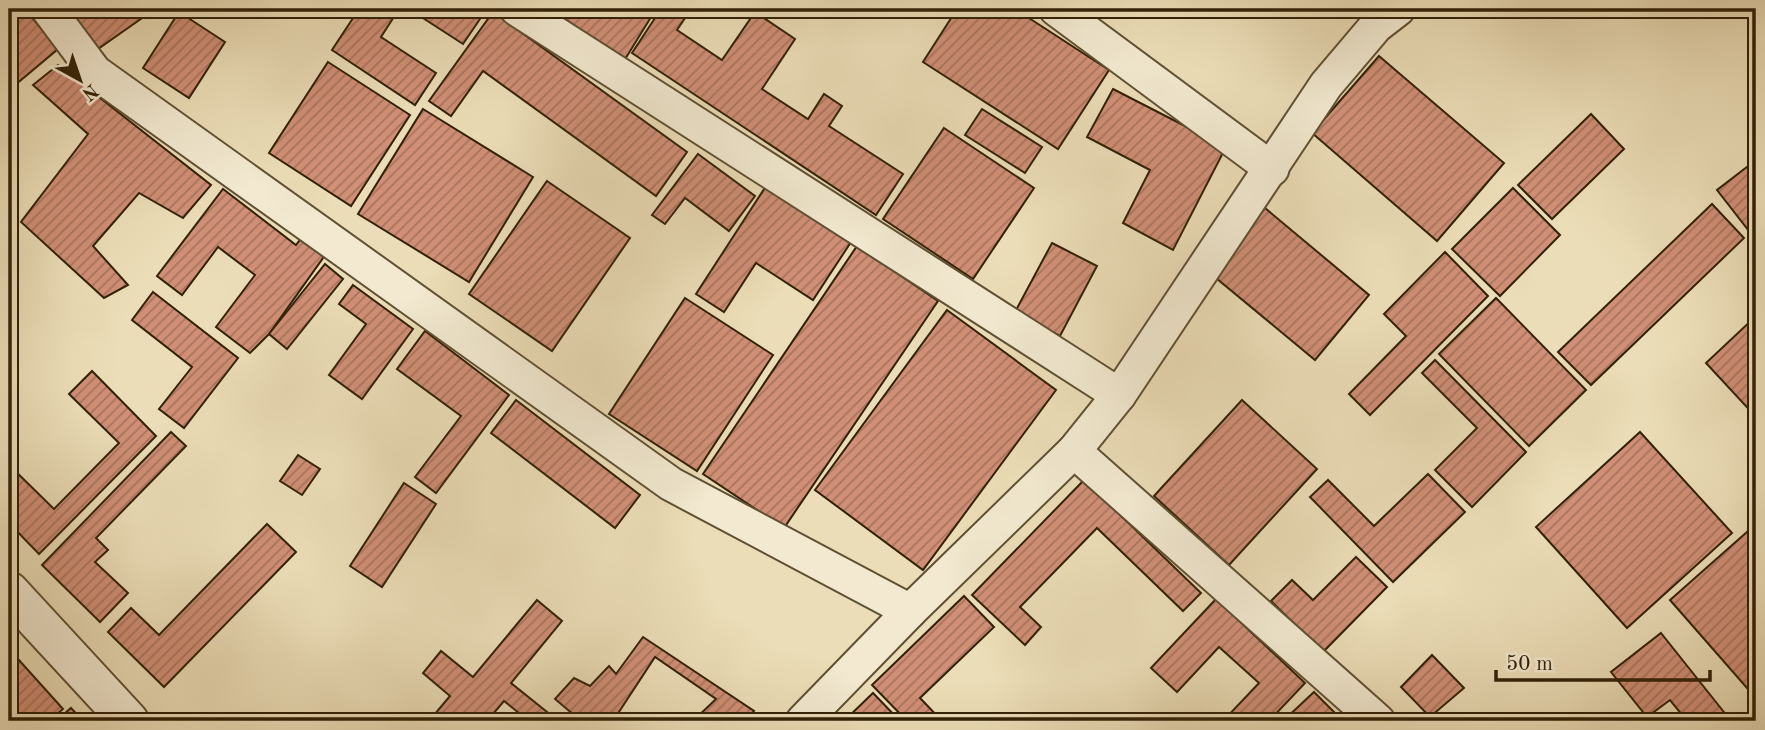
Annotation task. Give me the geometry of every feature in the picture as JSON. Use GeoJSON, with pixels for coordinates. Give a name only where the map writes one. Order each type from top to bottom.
{"type":"FeatureCollection","features":[{"type":"Feature","properties":{"kind":"street"},"geometry":{"type":"LineString","coordinates":[[48,9],[95,72],[671,484],[910,611]]}},
{"type":"Feature","properties":{"kind":"street"},"geometry":{"type":"LineString","coordinates":[[517,9],[1119,395]]}},
{"type":"Feature","properties":{"kind":"street"},"geometry":{"type":"LineString","coordinates":[[1056,9],[1272,169]]}},
{"type":"Feature","properties":{"kind":"street"},"geometry":{"type":"LineString","coordinates":[[803,721],[910,611],[1074,452],[1119,395],[1326,85],[1376,26],[1398,9]]}},
{"type":"Feature","properties":{"kind":"street"},"geometry":{"type":"LineString","coordinates":[[1074,452],[1378,721]]}},
{"type":"Feature","properties":{"kind":"street"},"geometry":{"type":"LineString","coordinates":[[9,592],[129,721]]}},
{"type":"Feature","properties":{"kind":"building"},"geometry":{"type":"Polygon","coordinates":[[[9,9],[25,9],[58,49],[9,90],[9,51],[14,47],[9,41],[9,9]]]}},
{"type":"Feature","properties":{"kind":"building"},"geometry":{"type":"Polygon","coordinates":[[[66,9],[155,9],[95,51],[66,9]]]}},
{"type":"Feature","properties":{"kind":"building"},"geometry":{"type":"Polygon","coordinates":[[[359,9],[399,9],[381,37],[436,73],[415,105],[332,50],[359,9]]]}},
{"type":"Feature","properties":{"kind":"building"},"geometry":{"type":"Polygon","coordinates":[[[409,9],[472,9],[482,16],[463,44],[409,9]]]}},
{"type":"Feature","properties":{"kind":"building"},"geometry":{"type":"Polygon","coordinates":[[[539,9],[656,9],[624,61],[539,9]]]}},
{"type":"Feature","properties":{"kind":"building"},"geometry":{"type":"Polygon","coordinates":[[[661,9],[691,9],[677,30],[722,60],[755,12],[795,39],[762,89],[808,119],[824,94],[842,106],[829,126],[903,174],[876,215],[632,53],[661,9]]]}},
{"type":"Feature","properties":{"kind":"building"},"geometry":{"type":"Polygon","coordinates":[[[957,9],[1015,9],[1109,70],[1058,149],[923,62],[957,9]]]}},
{"type":"Feature","properties":{"kind":"building"},"geometry":{"type":"Polygon","coordinates":[[[179,12],[225,42],[189,98],[143,68],[179,12]]]}},
{"type":"Feature","properties":{"kind":"building"},"geometry":{"type":"Polygon","coordinates":[[[493,12],[687,152],[656,196],[483,71],[451,116],[429,101],[493,12]]]}},
{"type":"Feature","properties":{"kind":"building"},"geometry":{"type":"Polygon","coordinates":[[[1379,56],[1504,163],[1437,241],[1312,133],[1379,56]]]}},
{"type":"Feature","properties":{"kind":"building"},"geometry":{"type":"Polygon","coordinates":[[[328,62],[410,115],[351,206],[269,153],[328,62]]]}},
{"type":"Feature","properties":{"kind":"building"},"geometry":{"type":"Polygon","coordinates":[[[58,65],[211,185],[183,218],[139,193],[93,246],[128,285],[104,298],[21,222],[88,134],[33,85],[58,65]]]}},
{"type":"Feature","properties":{"kind":"building"},"geometry":{"type":"Polygon","coordinates":[[[1113,89],[1226,147],[1173,250],[1123,223],[1150,170],[1087,137],[1113,89]]]}},
{"type":"Feature","properties":{"kind":"building"},"geometry":{"type":"Polygon","coordinates":[[[423,109],[533,177],[469,282],[358,214],[423,109]]]}},
{"type":"Feature","properties":{"kind":"building"},"geometry":{"type":"Polygon","coordinates":[[[982,109],[1042,147],[1025,173],[965,135],[982,109]]]}},
{"type":"Feature","properties":{"kind":"building"},"geometry":{"type":"Polygon","coordinates":[[[1591,114],[1624,149],[1552,219],[1518,185],[1591,114]]]}},
{"type":"Feature","properties":{"kind":"building"},"geometry":{"type":"Polygon","coordinates":[[[944,128],[1034,188],[973,279],[883,219],[944,128]]]}},
{"type":"Feature","properties":{"kind":"building"},"geometry":{"type":"Polygon","coordinates":[[[698,154],[755,196],[729,231],[685,198],[665,224],[652,215],[698,154]]]}},
{"type":"Feature","properties":{"kind":"building"},"geometry":{"type":"Polygon","coordinates":[[[1756,160],[1756,240],[1717,190],[1756,160]]]}},
{"type":"Feature","properties":{"kind":"building"},"geometry":{"type":"Polygon","coordinates":[[[547,181],[630,238],[552,351],[469,294],[547,181]]]}},
{"type":"Feature","properties":{"kind":"building"},"geometry":{"type":"Polygon","coordinates":[[[766,186],[851,242],[813,300],[756,263],[724,312],[696,294],[766,186]]]}},
{"type":"Feature","properties":{"kind":"building"},"geometry":{"type":"Polygon","coordinates":[[[1513,188],[1560,235],[1500,296],[1452,249],[1513,188]]]}},
{"type":"Feature","properties":{"kind":"building"},"geometry":{"type":"Polygon","coordinates":[[[223,189],[296,245],[305,233],[328,251],[269,334],[250,353],[216,327],[255,275],[218,247],[182,295],[157,276],[223,189]]]}},
{"type":"Feature","properties":{"kind":"building"},"geometry":{"type":"Polygon","coordinates":[[[1712,204],[1744,238],[1591,385],[1558,352],[1712,204]]]}},
{"type":"Feature","properties":{"kind":"building"},"geometry":{"type":"Polygon","coordinates":[[[1265,208],[1369,295],[1315,360],[1210,273],[1265,208]]]}},
{"type":"Feature","properties":{"kind":"building"},"geometry":{"type":"Polygon","coordinates":[[[1052,243],[1097,266],[1060,336],[1015,312],[1052,243]]]}},
{"type":"Feature","properties":{"kind":"building"},"geometry":{"type":"Polygon","coordinates":[[[857,246],[938,301],[784,528],[703,474],[857,246]]]}},
{"type":"Feature","properties":{"kind":"building"},"geometry":{"type":"Polygon","coordinates":[[[1445,252],[1488,296],[1370,415],[1349,394],[1406,336],[1384,314],[1445,252]]]}},
{"type":"Feature","properties":{"kind":"building"},"geometry":{"type":"Polygon","coordinates":[[[325,264],[343,279],[287,349],[269,334],[325,264]]]}},
{"type":"Feature","properties":{"kind":"building"},"geometry":{"type":"Polygon","coordinates":[[[353,285],[413,329],[362,399],[329,375],[366,324],[339,304],[353,285]]]}},
{"type":"Feature","properties":{"kind":"building"},"geometry":{"type":"Polygon","coordinates":[[[153,292],[238,358],[184,428],[159,409],[192,367],[132,320],[153,292]]]}},
{"type":"Feature","properties":{"kind":"building"},"geometry":{"type":"Polygon","coordinates":[[[685,298],[773,355],[697,471],[609,414],[685,298]]]}},
{"type":"Feature","properties":{"kind":"building"},"geometry":{"type":"Polygon","coordinates":[[[1496,298],[1586,390],[1529,446],[1439,354],[1496,298]]]}},
{"type":"Feature","properties":{"kind":"building"},"geometry":{"type":"Polygon","coordinates":[[[947,310],[1056,390],[923,570],[815,490],[947,310]]]}},
{"type":"Feature","properties":{"kind":"building"},"geometry":{"type":"Polygon","coordinates":[[[1756,316],[1756,417],[1706,363],[1756,316]]]}},
{"type":"Feature","properties":{"kind":"building"},"geometry":{"type":"Polygon","coordinates":[[[425,331],[509,395],[436,493],[415,477],[461,416],[397,369],[425,331]]]}},
{"type":"Feature","properties":{"kind":"building"},"geometry":{"type":"Polygon","coordinates":[[[1435,360],[1526,452],[1472,507],[1435,470],[1477,428],[1422,373],[1435,360]]]}},
{"type":"Feature","properties":{"kind":"building"},"geometry":{"type":"Polygon","coordinates":[[[92,371],[156,436],[39,554],[9,523],[9,465],[54,509],[119,443],[69,394],[92,371]]]}},
{"type":"Feature","properties":{"kind":"building"},"geometry":{"type":"Polygon","coordinates":[[[516,400],[640,495],[615,528],[491,433],[516,400]]]}},
{"type":"Feature","properties":{"kind":"building"},"geometry":{"type":"Polygon","coordinates":[[[1242,400],[1317,469],[1229,565],[1154,496],[1242,400]]]}},
{"type":"Feature","properties":{"kind":"building"},"geometry":{"type":"Polygon","coordinates":[[[171,432],[186,446],[96,538],[108,550],[95,562],[128,593],[100,622],[42,565],[171,432]]]}},
{"type":"Feature","properties":{"kind":"building"},"geometry":{"type":"Polygon","coordinates":[[[1640,432],[1732,533],[1627,628],[1536,527],[1640,432]]]}},
{"type":"Feature","properties":{"kind":"building"},"geometry":{"type":"Polygon","coordinates":[[[298,455],[320,469],[302,495],[280,481],[298,455]]]}},
{"type":"Feature","properties":{"kind":"building"},"geometry":{"type":"Polygon","coordinates":[[[1428,474],[1465,512],[1393,582],[1310,497],[1328,480],[1374,526],[1428,474]]]}},
{"type":"Feature","properties":{"kind":"building"},"geometry":{"type":"Polygon","coordinates":[[[1084,480],[1201,593],[1183,611],[1097,528],[1020,607],[1041,627],[1025,645],[972,595],[1084,480]]]}},
{"type":"Feature","properties":{"kind":"building"},"geometry":{"type":"Polygon","coordinates":[[[404,483],[436,504],[382,587],[350,566],[404,483]]]}},
{"type":"Feature","properties":{"kind":"building"},"geometry":{"type":"Polygon","coordinates":[[[267,524],[296,552],[164,687],[108,632],[131,608],[159,635],[267,524]]]}},
{"type":"Feature","properties":{"kind":"building"},"geometry":{"type":"Polygon","coordinates":[[[1756,524],[1756,695],[1754,696],[1670,600],[1756,524]]]}},
{"type":"Feature","properties":{"kind":"building"},"geometry":{"type":"Polygon","coordinates":[[[1356,557],[1387,587],[1323,652],[1271,601],[1292,580],[1313,600],[1356,557]]]}},
{"type":"Feature","properties":{"kind":"building"},"geometry":{"type":"Polygon","coordinates":[[[964,596],[994,627],[920,698],[942,721],[907,721],[872,685],[964,596]]]}},
{"type":"Feature","properties":{"kind":"building"},"geometry":{"type":"Polygon","coordinates":[[[1216,599],[1305,683],[1269,721],[1223,721],[1259,683],[1219,647],[1177,692],[1151,668],[1216,599]]]}},
{"type":"Feature","properties":{"kind":"building"},"geometry":{"type":"Polygon","coordinates":[[[537,600],[562,621],[511,683],[552,716],[548,721],[529,721],[504,701],[487,721],[429,721],[450,696],[423,673],[441,651],[473,677],[537,600]]]}},
{"type":"Feature","properties":{"kind":"building"},"geometry":{"type":"Polygon","coordinates":[[[1661,633],[1731,721],[1687,721],[1670,700],[1647,717],[1611,672],[1661,633]]]}},
{"type":"Feature","properties":{"kind":"building"},"geometry":{"type":"Polygon","coordinates":[[[643,637],[754,711],[744,721],[693,721],[716,699],[655,657],[613,721],[581,721],[555,699],[574,678],[590,686],[609,666],[616,674],[643,637]]]}},
{"type":"Feature","properties":{"kind":"building"},"geometry":{"type":"Polygon","coordinates":[[[9,649],[63,709],[49,721],[16,721],[21,717],[9,704],[9,649]]]}},
{"type":"Feature","properties":{"kind":"building"},"geometry":{"type":"Polygon","coordinates":[[[1432,655],[1464,688],[1430,717],[1401,687],[1432,655]]]}},
{"type":"Feature","properties":{"kind":"building"},"geometry":{"type":"Polygon","coordinates":[[[1314,692],[1343,721],[1283,721],[1314,692]]]}},
{"type":"Feature","properties":{"kind":"building"},"geometry":{"type":"Polygon","coordinates":[[[873,693],[900,721],[844,721],[873,693]]]}},
{"type":"Feature","properties":{"kind":"building"},"geometry":{"type":"Polygon","coordinates":[[[71,708],[83,721],[56,721],[71,708]]]}}]}
